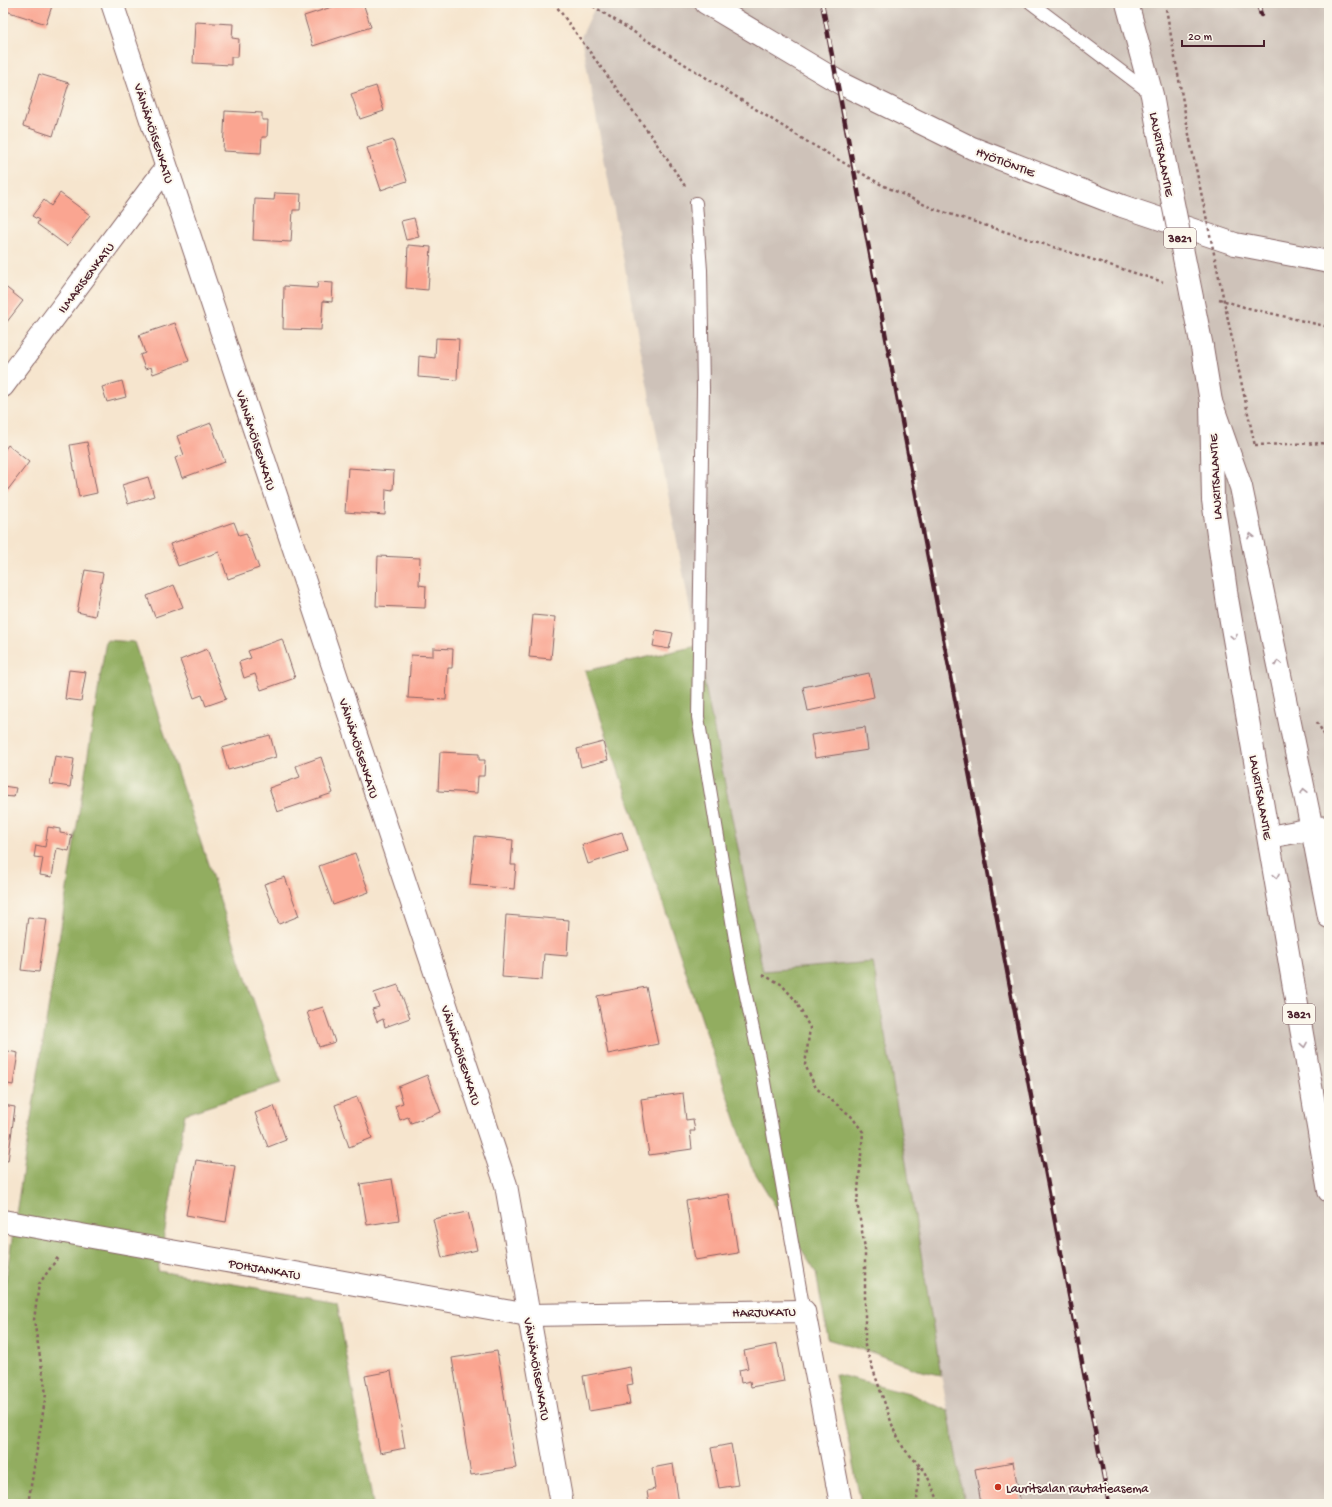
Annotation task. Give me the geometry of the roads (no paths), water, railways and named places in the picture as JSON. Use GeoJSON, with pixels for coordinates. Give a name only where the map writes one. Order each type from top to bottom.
{"type":"FeatureCollection","features":[{"type":"Feature","properties":{"kind":"street","name":"VÄINÄMÖISENKATU"},"geometry":{"type":"LineString","coordinates":[[112,3],[506,1185],[562,1504]]}},
{"type":"Feature","properties":{"kind":"street","name":"HYÖTIÖNTIE"},"geometry":{"type":"LineString","coordinates":[[706,3],[842,84],[972,148],[1122,206],[1235,244],[1329,262]]}},
{"type":"Feature","properties":{"kind":"street","name":"LAURITSALANTIE"},"geometry":{"type":"LineString","coordinates":[[1127,3],[1152,95],[1202,347],[1211,402],[1213,500],[1227,598],[1329,1190]]}},
{"type":"Feature","properties":{"kind":"street","name":"ILMARISENKATU"},"geometry":{"type":"LineString","coordinates":[[3,386],[166,168]]}},
{"type":"Feature","properties":{"kind":"street","name":"LAURITSALANTIE"},"geometry":{"type":"LineString","coordinates":[[1211,402],[1241,488],[1321,828],[1329,917]]}},
{"type":"Feature","properties":{"kind":"street"},"geometry":{"type":"LineString","coordinates":[[1269,837],[1321,828]]}},
{"type":"Feature","properties":{"kind":"street","name":"POHJANKATU"},"geometry":{"type":"LineString","coordinates":[[3,1221],[528,1315]]}},
{"type":"Feature","properties":{"kind":"street","name":"HARJUKATU"},"geometry":{"type":"LineString","coordinates":[[528,1315],[804,1311],[841,1504]]}},
{"type":"Feature","properties":{"kind":"lane"},"geometry":{"type":"LineString","coordinates":[[1031,3],[1152,95]]}},
{"type":"Feature","properties":{"kind":"lane"},"geometry":{"type":"LineString","coordinates":[[696,203],[701,270],[703,389],[698,717],[739,963],[763,1076],[804,1311]]}},
{"type":"Feature","properties":{"kind":"railway"},"geometry":{"type":"LineString","coordinates":[[822,3],[896,378],[1040,1128],[1109,1504]]}},
{"type":"Feature","properties":{"kind":"railway"},"geometry":{"type":"LineString","coordinates":[[1258,3],[1261,15]]}},
{"type":"Feature","properties":{"kind":"place","name":"Lauritsalan rautatieasema"},"geometry":{"type":"Point","coordinates":[998,1487]}}]}
